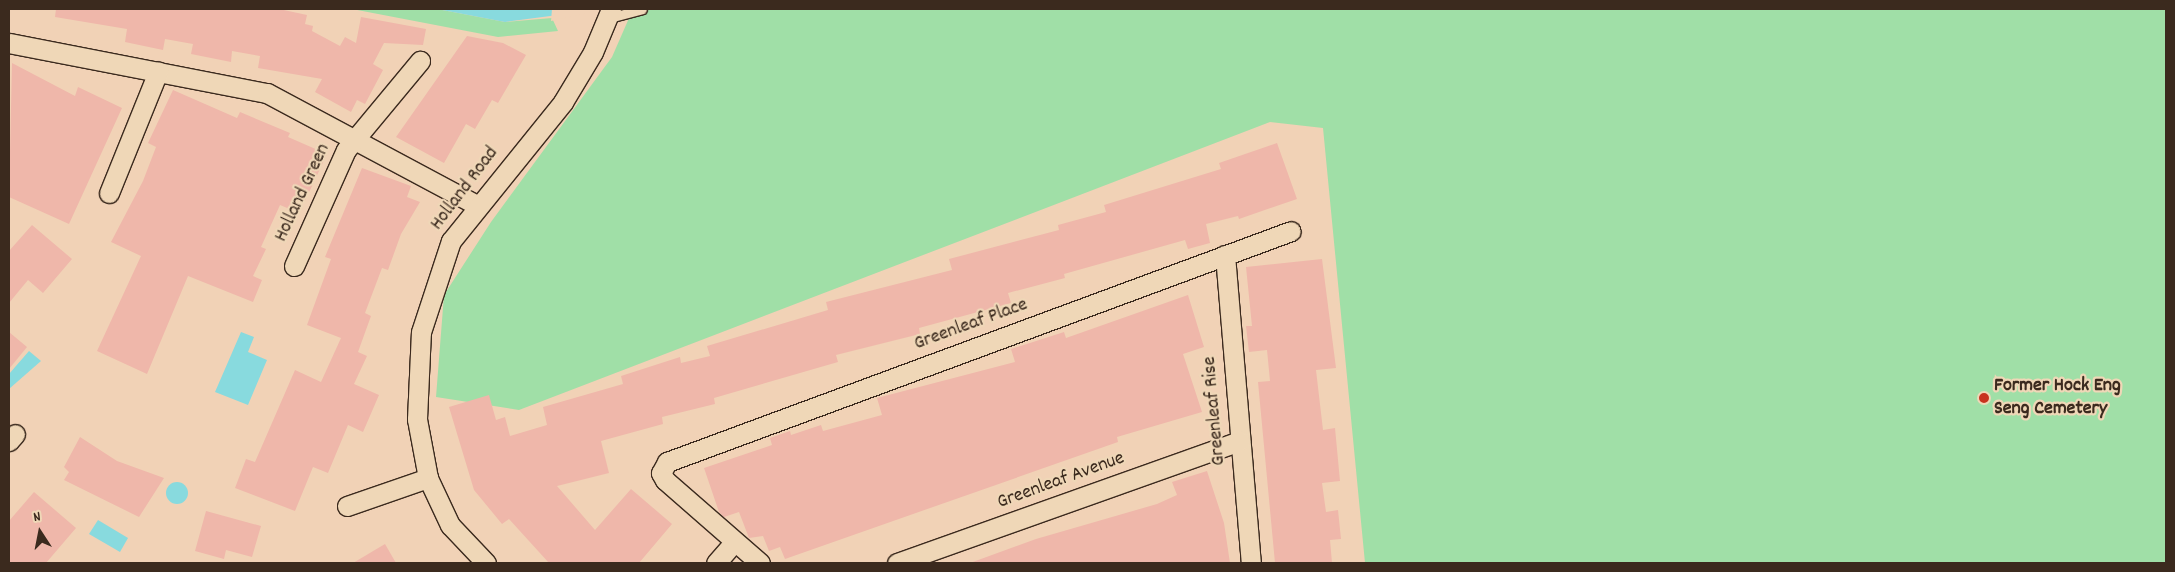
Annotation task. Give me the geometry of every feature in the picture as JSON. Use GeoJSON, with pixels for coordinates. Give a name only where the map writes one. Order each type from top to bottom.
{"type":"FeatureCollection","features":[{"type":"Feature","properties":{"kind":"street","name":"Holland Road"},"geometry":{"type":"LineString","coordinates":[[486,563],[450,525],[428,478],[417,419],[421,332],[451,241],[477,205],[563,102],[611,12]]}},
{"type":"Feature","properties":{"kind":"street","name":"Holland Green"},"geometry":{"type":"LineString","coordinates":[[9,43],[267,93],[477,205]]}},
{"type":"Feature","properties":{"kind":"street","name":"Holland Green"},"geometry":{"type":"LineString","coordinates":[[294,266],[354,140],[420,61]]}},
{"type":"Feature","properties":{"kind":"street"},"geometry":{"type":"LineString","coordinates":[[109,193],[158,72]]}},
{"type":"Feature","properties":{"kind":"street","name":"Greenleaf Place"},"geometry":{"type":"LineString","coordinates":[[734,542],[664,480],[661,473],[667,462],[1291,231]]}},
{"type":"Feature","properties":{"kind":"street","name":"Greenleaf Rise"},"geometry":{"type":"LineString","coordinates":[[1225,255],[1251,563]]}},
{"type":"Feature","properties":{"kind":"street","name":"Greenleaf Avenue"},"geometry":{"type":"LineString","coordinates":[[896,563],[1240,441]]}},
{"type":"Feature","properties":{"kind":"street"},"geometry":{"type":"LineString","coordinates":[[347,506],[428,478]]}},
{"type":"Feature","properties":{"kind":"street"},"geometry":{"type":"LineString","coordinates":[[716,563],[734,542],[760,563]]}},
{"type":"Feature","properties":{"kind":"lane"},"geometry":{"type":"LineString","coordinates":[[611,12],[642,9]]}},
{"type":"Feature","properties":{"kind":"green space"},"geometry":{"type":"Polygon","coordinates":[[[352,9],[437,9],[505,22],[552,18],[558,31],[498,37],[352,9]]]}},
{"type":"Feature","properties":{"kind":"green space"},"geometry":{"type":"Polygon","coordinates":[[[633,9],[2166,9],[2166,563],[1365,563],[1323,128],[1270,122],[519,410],[436,397],[444,295],[491,222],[612,57],[633,9]]]}},
{"type":"Feature","properties":{"kind":"water"},"geometry":{"type":"Polygon","coordinates":[[[437,9],[604,9],[505,22],[437,9]]]}},
{"type":"Feature","properties":{"kind":"water"},"geometry":{"type":"Polygon","coordinates":[[[241,332],[254,337],[248,352],[267,360],[248,405],[215,392],[241,332]]]}},
{"type":"Feature","properties":{"kind":"water"},"geometry":{"type":"Polygon","coordinates":[[[29,351],[41,361],[9,389],[9,374],[29,351]]]}},
{"type":"Feature","properties":{"kind":"water"},"geometry":{"type":"Polygon","coordinates":[[[177,482],[185,485],[188,493],[185,501],[177,504],[169,501],[166,493],[169,485],[177,482]]]}},
{"type":"Feature","properties":{"kind":"water"},"geometry":{"type":"Polygon","coordinates":[[[98,520],[128,538],[120,552],[89,534],[98,520]]]}},
{"type":"Feature","properties":{"kind":"pier"},"geometry":{"type":"Polygon","coordinates":[[[552,9],[607,9],[551,21],[552,9]]]}},
{"type":"Feature","properties":{"kind":"building"},"geometry":{"type":"Polygon","coordinates":[[[56,9],[279,9],[307,15],[305,24],[313,26],[312,31],[340,46],[345,37],[356,43],[361,17],[426,29],[423,45],[384,43],[373,64],[383,70],[365,104],[357,100],[351,112],[315,92],[322,79],[258,68],[260,56],[232,51],[231,62],[191,54],[193,44],[165,39],[163,50],[125,42],[127,29],[55,17],[56,9]]]}},
{"type":"Feature","properties":{"kind":"building"},"geometry":{"type":"Polygon","coordinates":[[[467,36],[503,43],[526,55],[498,103],[492,100],[475,129],[466,124],[444,163],[396,137],[467,36]]]}},
{"type":"Feature","properties":{"kind":"building"},"geometry":{"type":"Polygon","coordinates":[[[12,63],[75,96],[78,87],[122,108],[69,224],[9,197],[12,63]]]}},
{"type":"Feature","properties":{"kind":"building"},"geometry":{"type":"Polygon","coordinates":[[[173,90],[237,118],[240,112],[290,133],[288,137],[327,154],[304,203],[297,200],[292,210],[280,205],[261,247],[266,249],[253,276],[262,280],[253,302],[188,276],[147,374],[97,351],[141,256],[111,242],[143,181],[156,147],[148,143],[173,90]]]}},
{"type":"Feature","properties":{"kind":"building"},"geometry":{"type":"Polygon","coordinates":[[[1277,143],[1297,199],[1239,219],[1238,216],[1206,224],[1210,243],[1188,249],[1185,240],[1064,274],[1065,278],[1008,293],[1011,303],[919,328],[920,334],[836,355],[838,362],[714,398],[715,404],[662,417],[663,424],[601,441],[609,473],[557,486],[595,530],[631,489],[672,524],[639,563],[549,563],[509,519],[502,524],[474,490],[449,407],[489,395],[496,420],[505,417],[510,436],[547,425],[543,407],[623,384],[621,376],[680,357],[681,363],[710,356],[707,346],[828,310],[826,302],[952,270],[949,259],[1059,230],[1058,225],[1106,212],[1104,205],[1221,169],[1219,163],[1277,143]]]}},
{"type":"Feature","properties":{"kind":"building"},"geometry":{"type":"Polygon","coordinates":[[[362,168],[411,186],[407,197],[420,202],[401,234],[388,270],[382,268],[365,313],[371,316],[358,352],[367,356],[354,384],[379,395],[363,432],[348,425],[328,473],[313,467],[295,511],[235,488],[246,459],[255,462],[295,370],[321,382],[341,338],[307,325],[331,259],[325,257],[362,168]]]}},
{"type":"Feature","properties":{"kind":"building"},"geometry":{"type":"Polygon","coordinates":[[[32,225],[72,259],[43,293],[28,280],[9,303],[9,251],[32,225]]]}},
{"type":"Feature","properties":{"kind":"building"},"geometry":{"type":"Polygon","coordinates":[[[1322,259],[1336,368],[1316,370],[1323,430],[1335,428],[1340,481],[1322,483],[1326,512],[1338,510],[1341,539],[1330,540],[1332,563],[1275,563],[1258,382],[1270,381],[1267,350],[1249,352],[1246,326],[1252,326],[1246,267],[1322,259]]]}},
{"type":"Feature","properties":{"kind":"building"},"geometry":{"type":"Polygon","coordinates":[[[1188,295],[1204,347],[1183,354],[1202,412],[1117,437],[1118,442],[785,559],[780,547],[769,551],[763,536],[749,538],[739,512],[724,517],[719,512],[704,468],[772,445],[770,438],[790,431],[791,435],[821,425],[823,431],[882,415],[877,398],[1015,362],[1011,349],[1064,332],[1066,338],[1188,295]]]}},
{"type":"Feature","properties":{"kind":"building"},"geometry":{"type":"Polygon","coordinates":[[[9,332],[27,347],[9,369],[9,332]]]}},
{"type":"Feature","properties":{"kind":"building"},"geometry":{"type":"Polygon","coordinates":[[[80,437],[117,461],[164,478],[139,517],[64,480],[69,472],[64,467],[80,437]]]}},
{"type":"Feature","properties":{"kind":"building"},"geometry":{"type":"Polygon","coordinates":[[[1207,471],[1224,523],[1230,563],[970,563],[1036,539],[1157,504],[1177,495],[1172,482],[1207,471]]]}},
{"type":"Feature","properties":{"kind":"building"},"geometry":{"type":"Polygon","coordinates":[[[34,492],[76,528],[46,563],[9,563],[9,521],[34,492]]]}},
{"type":"Feature","properties":{"kind":"building"},"geometry":{"type":"Polygon","coordinates":[[[206,511],[261,526],[252,557],[226,550],[224,559],[195,551],[206,511]]]}},
{"type":"Feature","properties":{"kind":"building"},"geometry":{"type":"Polygon","coordinates":[[[385,544],[396,563],[353,563],[385,544]]]}},
{"type":"Feature","properties":{"kind":"place","name":"Former Hock Eng Seng Cemetery"},"geometry":{"type":"Point","coordinates":[1984,398]}}]}
